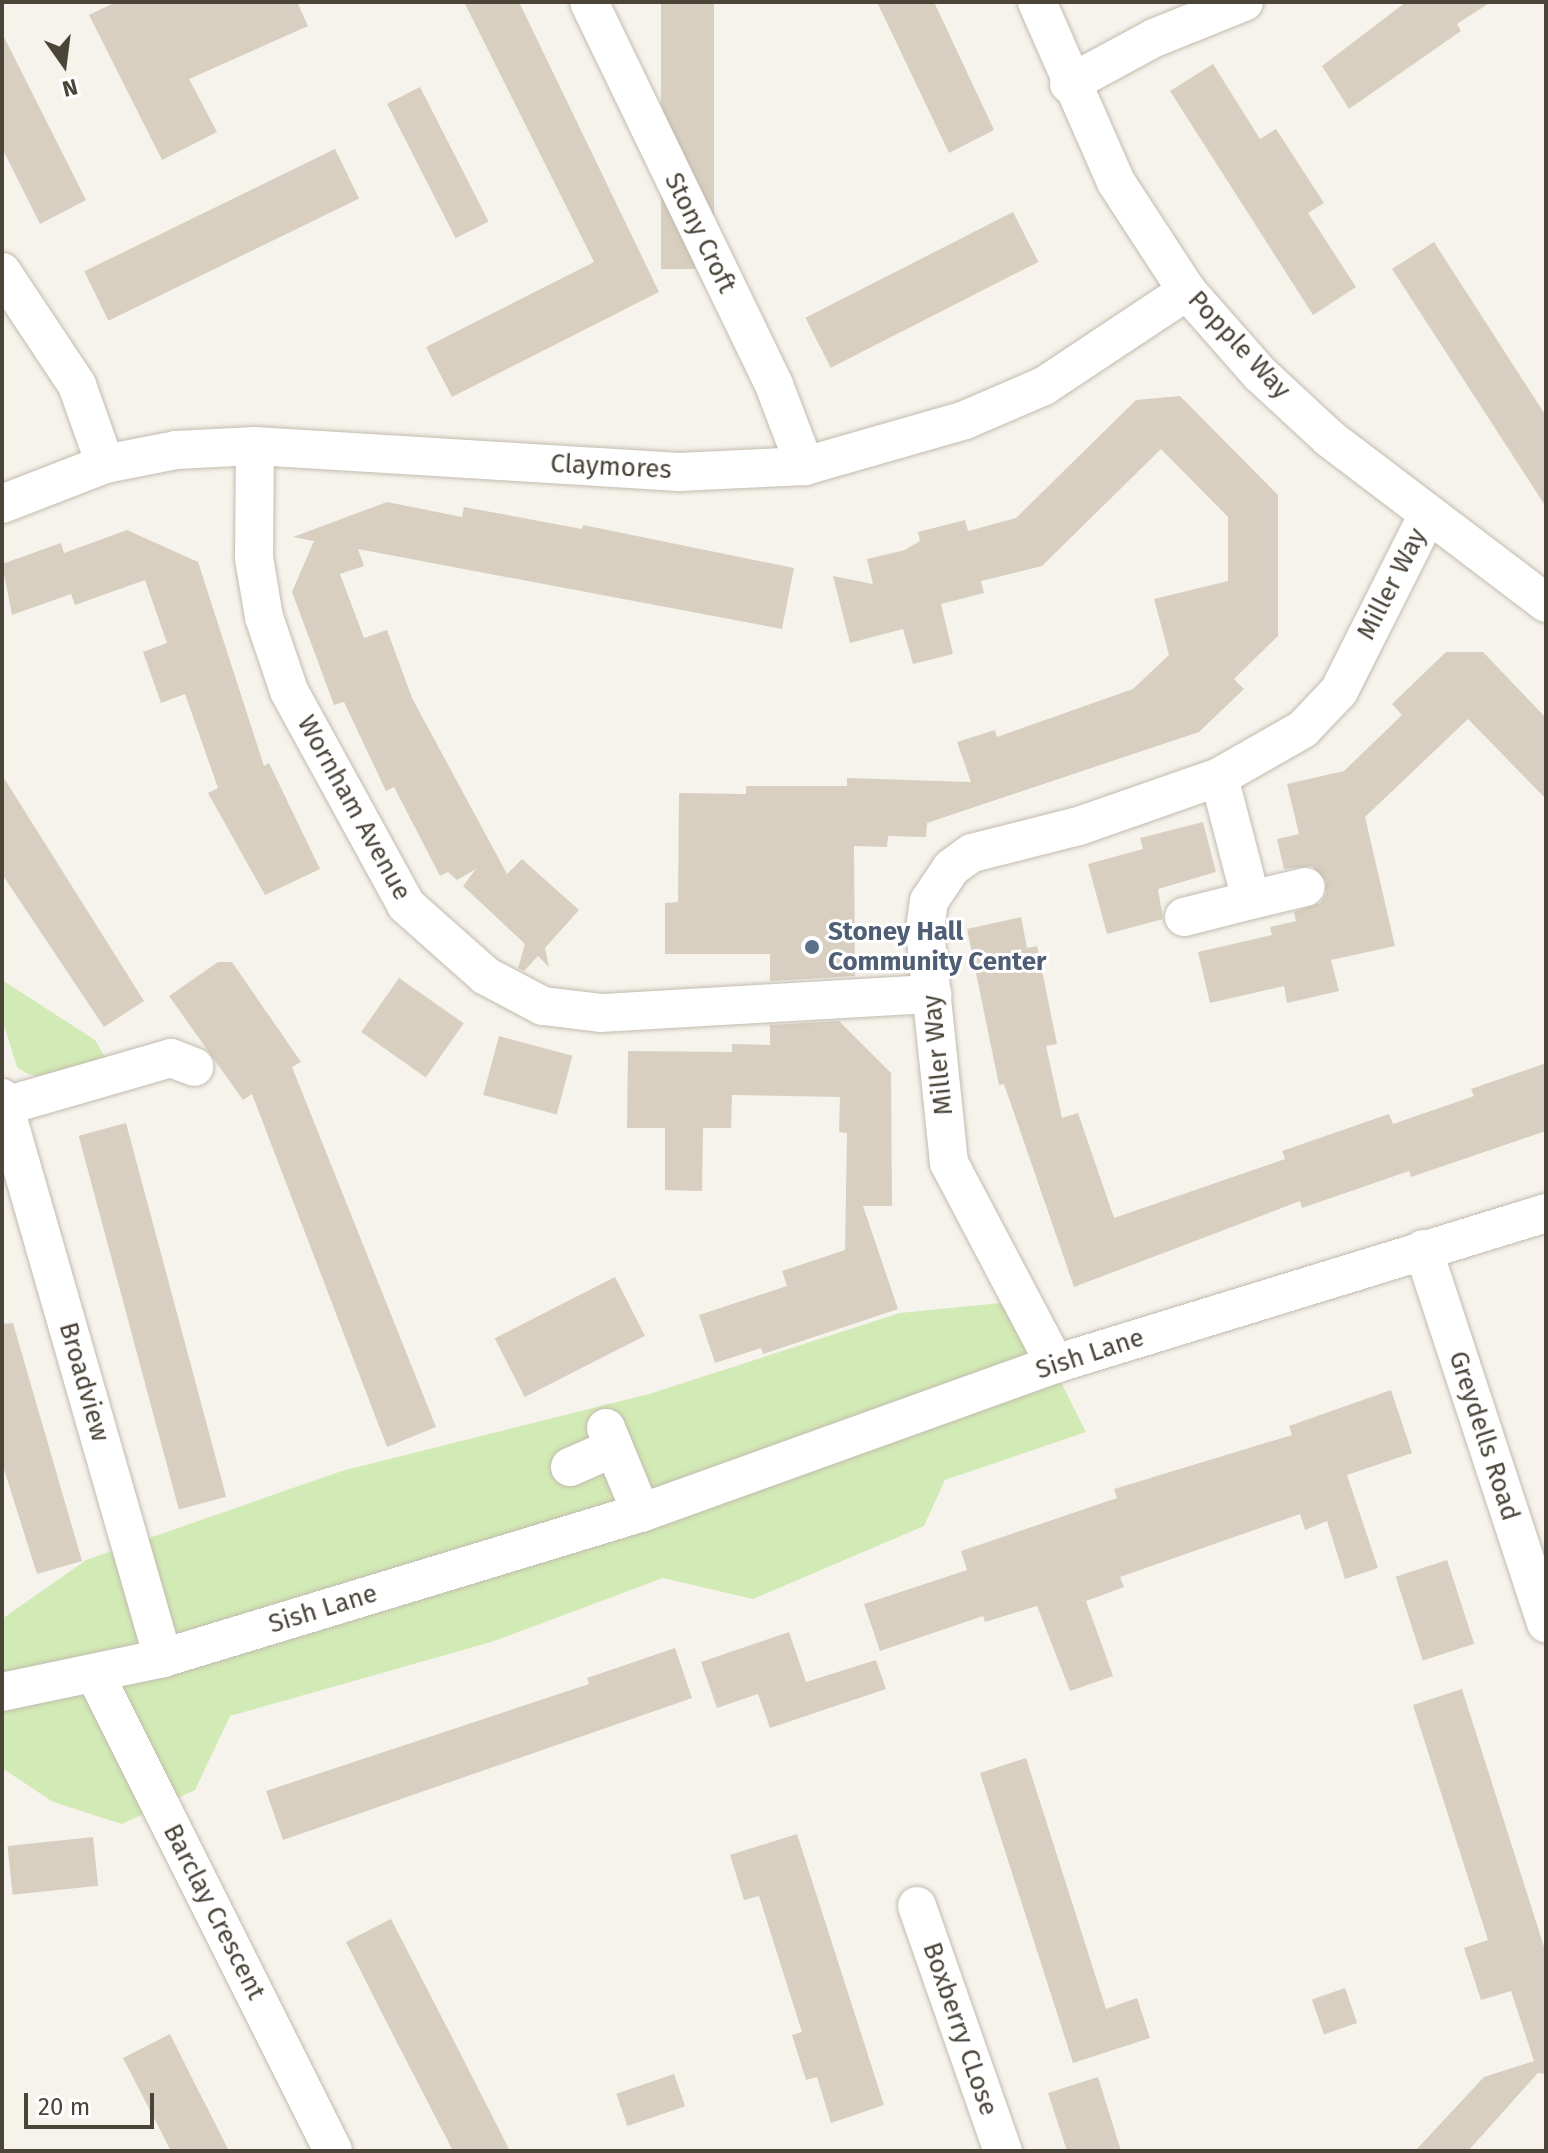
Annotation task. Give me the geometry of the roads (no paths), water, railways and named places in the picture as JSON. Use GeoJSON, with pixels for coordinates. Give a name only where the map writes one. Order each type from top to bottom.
{"type":"FeatureCollection","features":[{"type":"Feature","properties":{"kind":"street","name":"Stony Croft"},"geometry":{"type":"LineString","coordinates":[[589,2],[774,385],[805,466]]}},
{"type":"Feature","properties":{"kind":"street","name":"Popple Way"},"geometry":{"type":"LineString","coordinates":[[1037,2],[1069,84],[1116,182],[1187,291],[1271,384],[1427,516],[1546,603]]}},
{"type":"Feature","properties":{"kind":"street"},"geometry":{"type":"LineString","coordinates":[[1069,84],[1154,38],[1244,2]]}},
{"type":"Feature","properties":{"kind":"street"},"geometry":{"type":"LineString","coordinates":[[2,272],[77,385],[105,464]]}},
{"type":"Feature","properties":{"kind":"street","name":"Claymores"},"geometry":{"type":"LineString","coordinates":[[2,504],[105,464],[176,450],[255,446],[679,472],[805,466],[965,420],[1044,386],[1187,291]]}},
{"type":"Feature","properties":{"kind":"street","name":"Wornham Avenue"},"geometry":{"type":"LineString","coordinates":[[255,446],[254,558],[264,617],[289,691],[406,905],[486,976],[543,1006],[601,1013],[932,994]]}},
{"type":"Feature","properties":{"kind":"street","name":"Miller Way"},"geometry":{"type":"LineString","coordinates":[[1055,1364],[949,1163],[925,929],[929,901],[951,868],[972,853],[1079,826],[1219,777],[1275,750],[1339,691],[1427,516]]}},
{"type":"Feature","properties":{"kind":"street"},"geometry":{"type":"LineString","coordinates":[[1219,777],[1251,900]]}},
{"type":"Feature","properties":{"kind":"street"},"geometry":{"type":"LineString","coordinates":[[1184,917],[1305,887]]}},
{"type":"Feature","properties":{"kind":"street","name":"Broadview"},"geometry":{"type":"LineString","coordinates":[[163,1658],[3,1102],[171,1058],[194,1067]]}},
{"type":"Feature","properties":{"kind":"street","name":"Sish Lane"},"geometry":{"type":"LineString","coordinates":[[2,1692],[163,1658],[641,1513],[1055,1364],[1546,1213]]}},
{"type":"Feature","properties":{"kind":"street","name":"Greydells Road"},"geometry":{"type":"LineString","coordinates":[[1423,1249],[1546,1623]]}},
{"type":"Feature","properties":{"kind":"street"},"geometry":{"type":"LineString","coordinates":[[570,1467],[610,1438],[641,1513]]}},
{"type":"Feature","properties":{"kind":"street","name":"Barclay Crescent"},"geometry":{"type":"LineString","coordinates":[[95,1674],[333,2151]]}},
{"type":"Feature","properties":{"kind":"street","name":"Boxberry CLose"},"geometry":{"type":"LineString","coordinates":[[917,1906],[1003,2151]]}},
{"type":"Feature","properties":{"kind":"place","name":"Stoney Hall Community Center"},"geometry":{"type":"Point","coordinates":[812,947]}}]}
